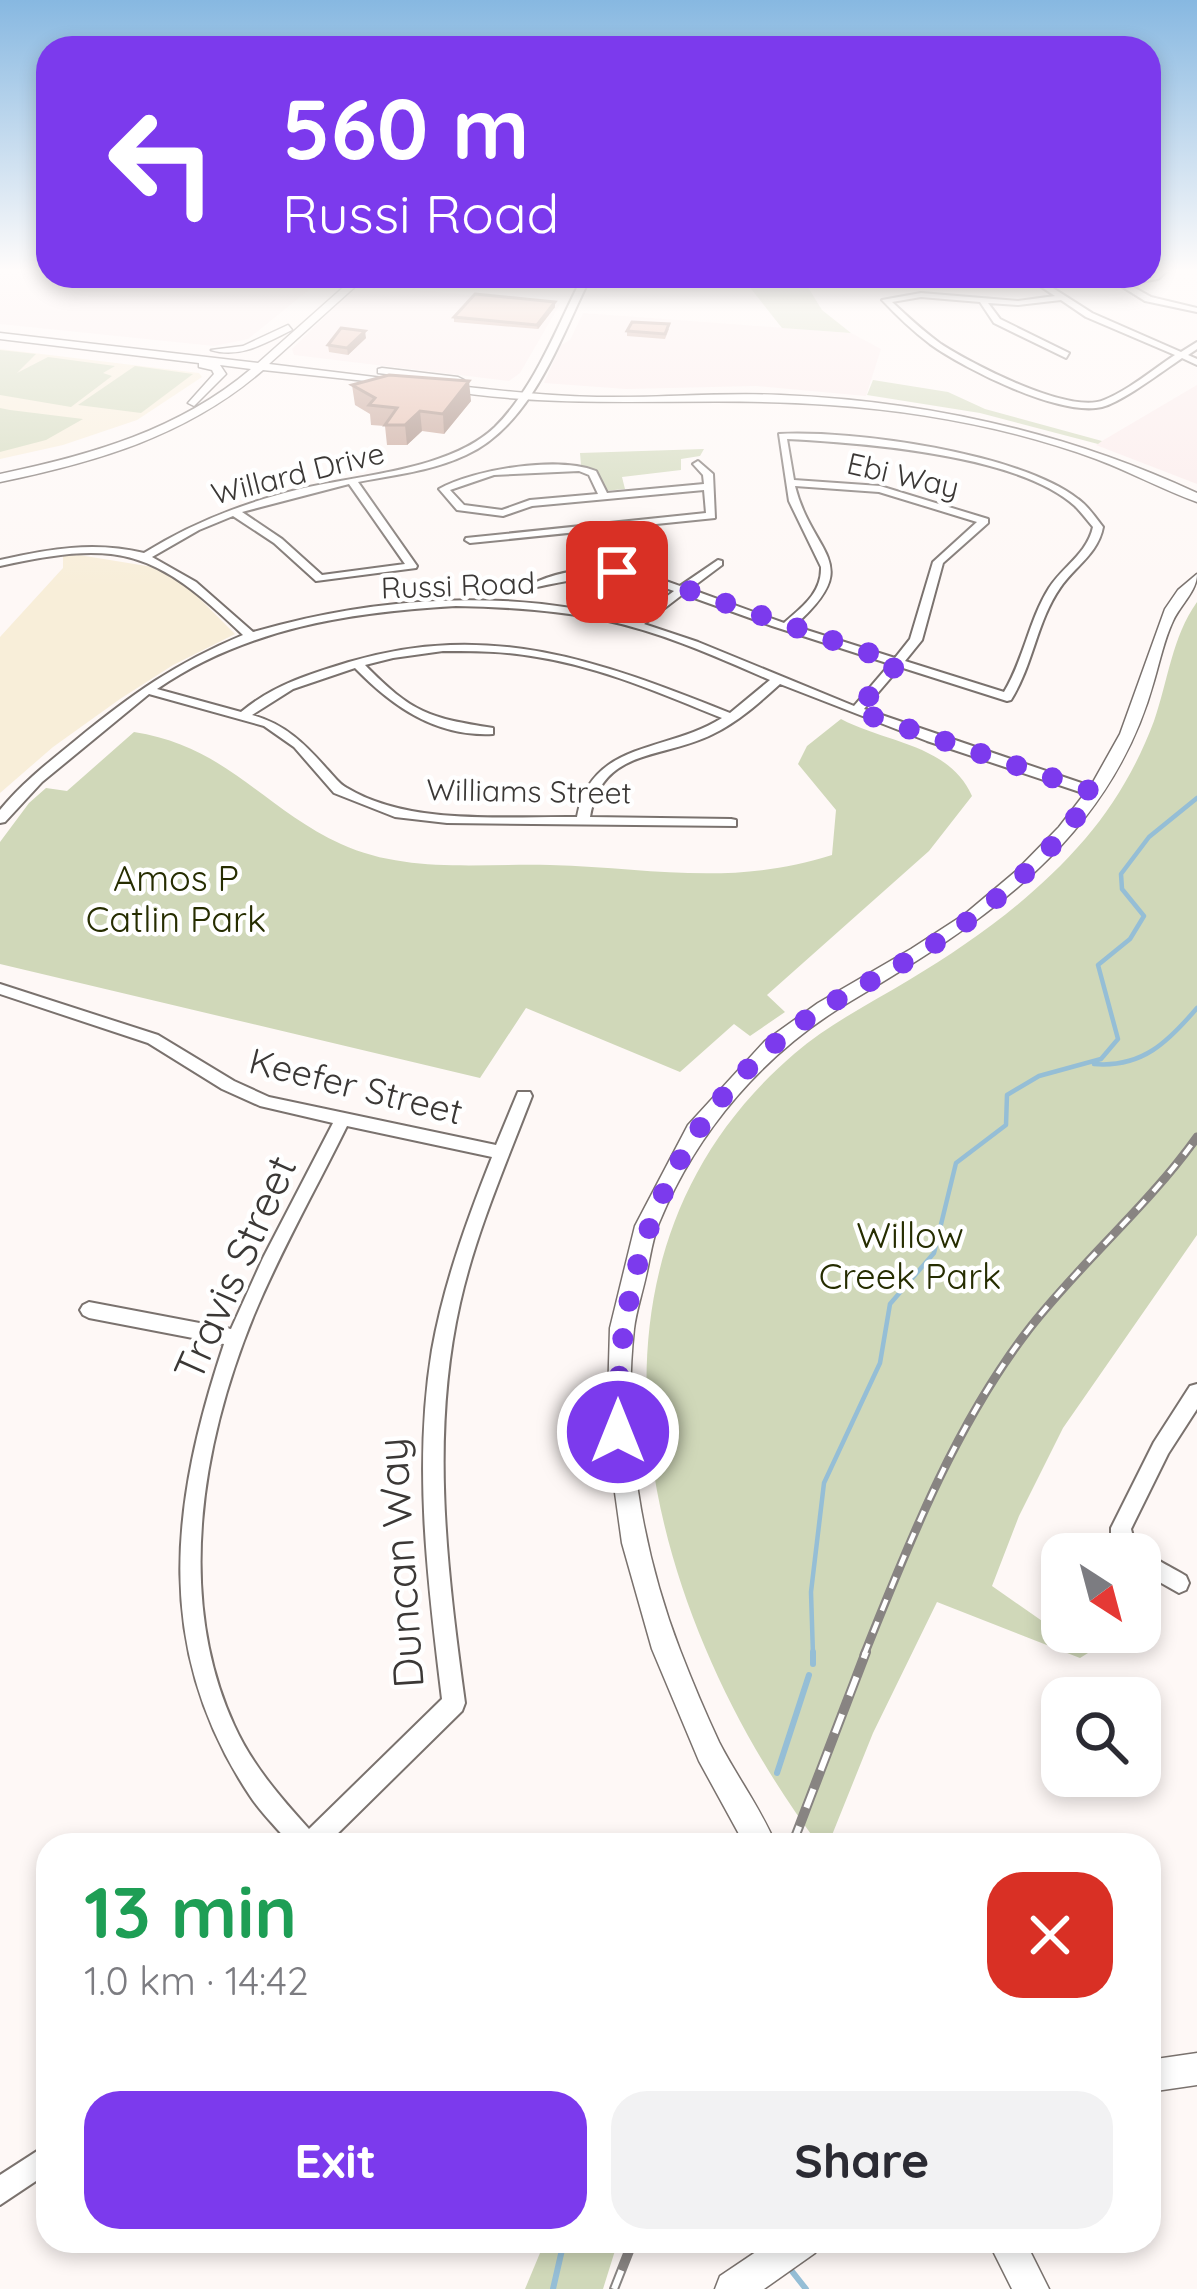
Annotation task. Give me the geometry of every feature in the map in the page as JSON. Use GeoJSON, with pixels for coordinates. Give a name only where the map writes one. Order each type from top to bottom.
{"type":"FeatureCollection","features":[{"type":"Feature","properties":{"kind":"main road"},"geometry":{"type":"LineString","coordinates":[[130,443],[131,437],[178,416],[216,375]]}},
{"type":"Feature","properties":{"kind":"main road"},"geometry":{"type":"LineString","coordinates":[[0,473],[104,442],[190,405],[238,375]]}},
{"type":"Feature","properties":{"kind":"main road"},"geometry":{"type":"LineString","coordinates":[[223,397],[246,375]]}},
{"type":"Feature","properties":{"kind":"main road"},"geometry":{"type":"LineString","coordinates":[[0,473],[130,443],[223,397],[282,375]]}},
{"type":"Feature","properties":{"kind":"main road"},"geometry":{"type":"LineString","coordinates":[[344,375],[630,400],[783,398],[916,412],[1067,447],[1197,493]]}},
{"type":"Feature","properties":{"kind":"main road"},"geometry":{"type":"LineString","coordinates":[[400,375],[525,392],[692,391],[844,397],[947,411],[1072,442],[1197,493]]}},
{"type":"Feature","properties":{"kind":"main road"},"geometry":{"type":"LineString","coordinates":[[355,378],[418,376]]}},
{"type":"Feature","properties":{"kind":"main road"},"geometry":{"type":"LineString","coordinates":[[630,400],[692,391]]}},
{"type":"Feature","properties":{"kind":"main road"},"geometry":{"type":"LineString","coordinates":[[753,1833],[719,1779],[659,1639],[636,1562],[621,1483],[617,1388],[627,1304],[646,1229],[693,1137],[756,1061],[813,1015],[920,953],[980,911],[1053,844],[1094,792],[1137,711],[1169,610],[1197,578]]}},
{"type":"Feature","properties":{"kind":"main road"},"geometry":{"type":"LineString","coordinates":[[1161,2074],[1197,2069]]}},
{"type":"Feature","properties":{"kind":"main road"},"geometry":{"type":"LineString","coordinates":[[739,2285],[786,2253]]}},
{"type":"Feature","properties":{"kind":"main road"},"geometry":{"type":"LineString","coordinates":[[1012,2253],[1031,2289]]}},
{"type":"Feature","properties":{"kind":"street","name":"Willard Drive"},"geometry":{"type":"LineString","coordinates":[[147,556],[188,530],[233,511],[443,460],[495,432],[534,375]]}},
{"type":"Feature","properties":{"kind":"street"},"geometry":{"type":"LineString","coordinates":[[996,375],[1088,406],[1104,404],[1150,375]]}},
{"type":"Feature","properties":{"kind":"street"},"geometry":{"type":"LineString","coordinates":[[537,584],[576,574],[617,572],[683,589],[786,627],[1007,698],[1027,663],[1052,592],[1097,540],[1094,520],[1062,491],[1041,481],[890,443],[782,436],[796,506],[825,557],[828,575],[818,598],[786,627]]}},
{"type":"Feature","properties":{"kind":"street"},"geometry":{"type":"LineString","coordinates":[[443,460],[473,478]]}},
{"type":"Feature","properties":{"kind":"street"},"geometry":{"type":"LineString","coordinates":[[470,540],[711,516],[708,474],[698,464]]}},
{"type":"Feature","properties":{"kind":"street"},"geometry":{"type":"LineString","coordinates":[[603,495],[592,473],[580,468],[473,478],[444,489],[461,508],[503,513],[524,504],[709,487]]}},
{"type":"Feature","properties":{"kind":"street"},"geometry":{"type":"LineString","coordinates":[[233,511],[278,541],[320,579],[412,566],[352,481]]}},
{"type":"Feature","properties":{"kind":"street","name":"Ebi Way"},"geometry":{"type":"LineString","coordinates":[[790,483],[880,489],[984,521],[938,562],[920,631],[856,711]]}},
{"type":"Feature","properties":{"kind":"street"},"geometry":{"type":"LineString","coordinates":[[503,513],[518,537]]}},
{"type":"Feature","properties":{"kind":"street"},"geometry":{"type":"LineString","coordinates":[[0,563],[80,550],[147,556],[188,576],[251,636]]}},
{"type":"Feature","properties":{"kind":"street"},"geometry":{"type":"LineString","coordinates":[[635,625],[718,563]]}},
{"type":"Feature","properties":{"kind":"street","name":"Russi Road"},"geometry":{"type":"LineString","coordinates":[[0,818],[39,777],[147,690],[203,656],[251,636],[348,615],[471,604],[559,609],[635,625],[856,711],[1094,792]]}},
{"type":"Feature","properties":{"kind":"street"},"geometry":{"type":"LineString","coordinates":[[246,714],[287,686],[356,663],[455,647],[542,651],[601,666],[732,718]]}},
{"type":"Feature","properties":{"kind":"street"},"geometry":{"type":"LineString","coordinates":[[356,663],[391,700],[413,714],[449,726],[489,731]]}},
{"type":"Feature","properties":{"kind":"street"},"geometry":{"type":"LineString","coordinates":[[583,821],[588,793],[609,769],[631,757],[702,735],[732,718],[778,680]]}},
{"type":"Feature","properties":{"kind":"street","name":"Williams Street"},"geometry":{"type":"LineString","coordinates":[[147,690],[246,714],[290,737],[339,790],[379,809],[447,820],[731,823]]}},
{"type":"Feature","properties":{"kind":"street","name":"Keefer Street"},"geometry":{"type":"LineString","coordinates":[[3,995],[172,1047],[245,1094],[342,1120],[502,1153]]}},
{"type":"Feature","properties":{"kind":"street"},"geometry":{"type":"LineString","coordinates":[[502,1153],[524,1096]]}},
{"type":"Feature","properties":{"kind":"street","name":"Travis Street"},"geometry":{"type":"LineString","coordinates":[[297,1833],[273,1808],[233,1749],[198,1656],[191,1613],[189,1520],[194,1479],[236,1338],[342,1120]]}},
{"type":"Feature","properties":{"kind":"street","name":"Duncan Way"},"geometry":{"type":"LineString","coordinates":[[320,1833],[454,1703],[434,1544],[434,1408],[451,1301],[502,1153]]}},
{"type":"Feature","properties":{"kind":"street"},"geometry":{"type":"LineString","coordinates":[[89,1310],[236,1338]]}},
{"type":"Feature","properties":{"kind":"street"},"geometry":{"type":"LineString","coordinates":[[1120,1533],[1161,1448],[1196,1396]]}},
{"type":"Feature","properties":{"kind":"street"},"geometry":{"type":"LineString","coordinates":[[1161,1572],[1179,1583]]}},
{"type":"Feature","properties":{"kind":"street"},"geometry":{"type":"LineString","coordinates":[[0,2191],[36,2166]]}},
{"type":"Feature","properties":{"kind":"shaded area"},"geometry":{"type":"Polygon","coordinates":[[[0,375],[202,377],[137,420],[63,445],[0,459],[0,375]]]}},
{"type":"Feature","properties":{"kind":"shaded area"},"geometry":{"type":"Polygon","coordinates":[[[458,375],[517,375],[509,381],[458,375]]]}},
{"type":"Feature","properties":{"kind":"shaded area"},"geometry":{"type":"Polygon","coordinates":[[[548,375],[873,375],[866,396],[756,386],[626,389],[544,383],[548,375]]]}},
{"type":"Feature","properties":{"kind":"shaded area"},"geometry":{"type":"Polygon","coordinates":[[[1197,385],[1197,484],[1096,445],[1102,441],[1197,385]]]}},
{"type":"Feature","properties":{"kind":"shaded area"},"geometry":{"type":"Polygon","coordinates":[[[63,556],[159,568],[186,585],[235,634],[120,699],[0,793],[0,637],[63,568],[63,556]]]}},
{"type":"Feature","properties":{"kind":"green space"},"geometry":{"type":"Polygon","coordinates":[[[0,375],[112,376],[71,407],[0,395],[0,375]]]}},
{"type":"Feature","properties":{"kind":"green space"},"geometry":{"type":"Polygon","coordinates":[[[122,375],[192,375],[141,413],[78,405],[122,375]]]}},
{"type":"Feature","properties":{"kind":"green space"},"geometry":{"type":"Polygon","coordinates":[[[873,380],[948,392],[985,409],[1102,441],[1098,444],[980,413],[867,395],[873,380]]]}},
{"type":"Feature","properties":{"kind":"green space"},"geometry":{"type":"Polygon","coordinates":[[[0,408],[83,419],[46,440],[0,452],[0,408]]]}},
{"type":"Feature","properties":{"kind":"green space"},"geometry":{"type":"Polygon","coordinates":[[[704,449],[700,456],[681,459],[681,470],[622,477],[625,489],[604,491],[593,471],[581,465],[580,453],[704,449]]]}},
{"type":"Feature","properties":{"kind":"green space","name":"Willow Creek Park"},"geometry":{"type":"Polygon","coordinates":[[[1197,602],[1197,1235],[1063,1428],[1019,1516],[992,1586],[1041,1620],[1041,1643],[937,1602],[873,1733],[833,1833],[811,1833],[759,1755],[709,1656],[671,1552],[650,1445],[648,1339],[670,1236],[717,1140],[794,1054],[980,934],[1046,880],[1085,839],[1116,798],[1141,753],[1176,644],[1197,602]]]}},
{"type":"Feature","properties":{"kind":"green space","name":"Amos P Catlin Park"},"geometry":{"type":"Polygon","coordinates":[[[841,719],[932,755],[962,779],[972,796],[929,851],[767,995],[785,1012],[750,1036],[734,1024],[680,1072],[526,1008],[480,1078],[0,964],[0,842],[46,788],[67,791],[134,732],[194,750],[313,829],[341,844],[392,860],[725,873],[795,865],[832,855],[836,810],[798,764],[807,746],[841,719]]]}},
{"type":"Feature","properties":{"kind":"green space"},"geometry":{"type":"Polygon","coordinates":[[[540,2253],[614,2253],[603,2289],[525,2289],[540,2253]]]}},
{"type":"Feature","properties":{"kind":"building"},"geometry":{"type":"Polygon","coordinates":[[[389,375],[469,381],[443,414],[420,411],[405,425],[385,425],[397,408],[369,405],[375,398],[352,385],[389,375]]]}},
{"type":"Feature","properties":{"kind":"waterway"},"geometry":{"type":"LineString","coordinates":[[813,1655],[811,1592],[824,1483],[880,1363],[890,1304],[934,1253],[956,1163],[1006,1125],[1007,1095],[1039,1076],[1101,1059],[1118,1039],[1098,965],[1130,939],[1144,916],[1122,889],[1121,874],[1149,837],[1197,798]]}},
{"type":"Feature","properties":{"kind":"waterway"},"geometry":{"type":"LineString","coordinates":[[1094,1064],[1126,1062],[1153,1050],[1197,1008]]}},
{"type":"Feature","properties":{"kind":"waterway"},"geometry":{"type":"LineString","coordinates":[[813,1655],[813,1664]]}},
{"type":"Feature","properties":{"kind":"waterway"},"geometry":{"type":"LineString","coordinates":[[777,1773],[809,1675]]}},
{"type":"Feature","properties":{"kind":"waterway"},"geometry":{"type":"LineString","coordinates":[[553,2289],[561,2253]]}},
{"type":"Feature","properties":{"kind":"waterway"},"geometry":{"type":"LineString","coordinates":[[787,2265],[806,2289]]}},
{"type":"Feature","properties":{"kind":"railway"},"geometry":{"type":"LineString","coordinates":[[864,1655],[936,1486],[1003,1366],[1049,1304],[1197,1137]]}},
{"type":"Feature","properties":{"kind":"railway"},"geometry":{"type":"LineString","coordinates":[[797,1833],[866,1652]]}},
{"type":"Feature","properties":{"kind":"railway"},"geometry":{"type":"LineString","coordinates":[[614,2289],[628,2253]]}},
{"type":"Feature","properties":{"kind":"route"},"geometry":{"type":"LineString","coordinates":[[617,572],[656,579],[898,663],[856,711],[1094,792],[1039,859],[980,911],[793,1029],[706,1116],[667,1181],[646,1229],[621,1346],[618,1432]]}}]}
